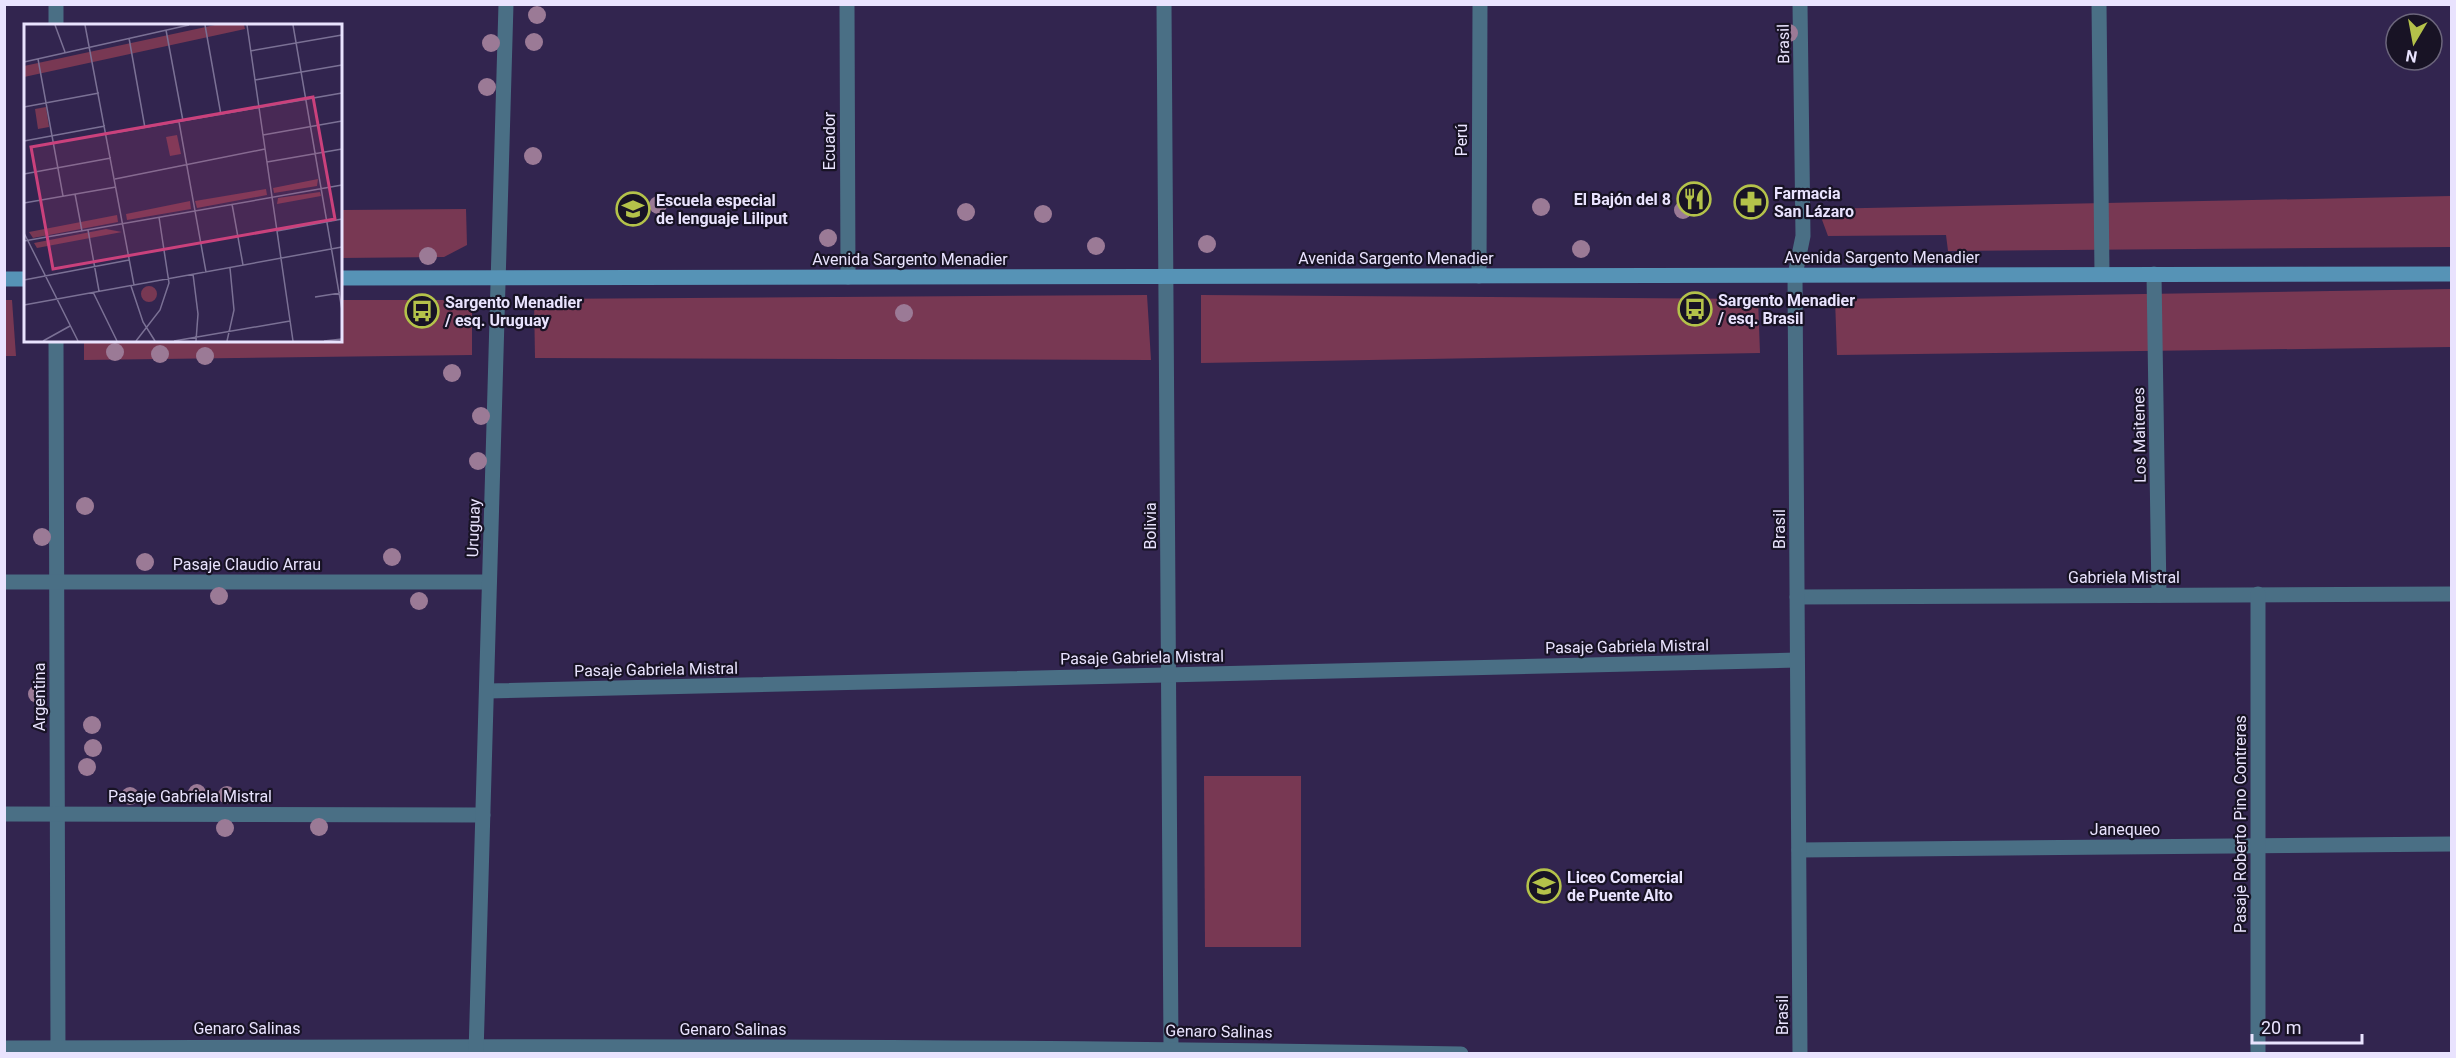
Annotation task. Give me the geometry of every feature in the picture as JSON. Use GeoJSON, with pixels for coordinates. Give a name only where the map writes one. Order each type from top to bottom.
{"type":"FeatureCollection","features":[{"type":"Feature","properties":{"kind":"main road","name":"Avenida Sargento Menadier"},"geometry":{"type":"LineString","coordinates":[[342,278],[2451,274]]}},
{"type":"Feature","properties":{"kind":"main road"},"geometry":{"type":"LineString","coordinates":[[4,279],[24,279]]}},
{"type":"Feature","properties":{"kind":"street"},"geometry":{"type":"LineString","coordinates":[[56,4],[56,24]]}},
{"type":"Feature","properties":{"kind":"street","name":"Uruguay"},"geometry":{"type":"LineString","coordinates":[[476,1049],[506,4]]}},
{"type":"Feature","properties":{"kind":"street","name":"Ecuador"},"geometry":{"type":"LineString","coordinates":[[847,4],[848,277]]}},
{"type":"Feature","properties":{"kind":"street","name":"Bolivia"},"geometry":{"type":"LineString","coordinates":[[1164,4],[1171,1048]]}},
{"type":"Feature","properties":{"kind":"street","name":"Perú"},"geometry":{"type":"LineString","coordinates":[[1479,276],[1480,4]]}},
{"type":"Feature","properties":{"kind":"street","name":"Brasil"},"geometry":{"type":"LineString","coordinates":[[1800,4],[1803,236],[1795,275],[1800,1053]]}},
{"type":"Feature","properties":{"kind":"street"},"geometry":{"type":"LineString","coordinates":[[2099,4],[2102,274]]}},
{"type":"Feature","properties":{"kind":"street","name":"Los Maitenes"},"geometry":{"type":"LineString","coordinates":[[2154,274],[2159,595]]}},
{"type":"Feature","properties":{"kind":"street","name":"Argentina"},"geometry":{"type":"LineString","coordinates":[[56,342],[58,1050]]}},
{"type":"Feature","properties":{"kind":"street","name":"Pasaje Claudio Arrau"},"geometry":{"type":"LineString","coordinates":[[4,582],[489,582]]}},
{"type":"Feature","properties":{"kind":"street","name":"Pasaje Roberto Pino Contreras"},"geometry":{"type":"LineString","coordinates":[[2258,594],[2258,1053]]}},
{"type":"Feature","properties":{"kind":"street","name":"Gabriela Mistral"},"geometry":{"type":"LineString","coordinates":[[1797,597],[2451,594]]}},
{"type":"Feature","properties":{"kind":"street","name":"Pasaje Gabriela Mistral"},"geometry":{"type":"LineString","coordinates":[[487,691],[1797,660]]}},
{"type":"Feature","properties":{"kind":"street","name":"Pasaje Gabriela Mistral"},"geometry":{"type":"LineString","coordinates":[[4,814],[483,815]]}},
{"type":"Feature","properties":{"kind":"street","name":"Janequeo"},"geometry":{"type":"LineString","coordinates":[[1799,850],[2451,844]]}},
{"type":"Feature","properties":{"kind":"street","name":"Genaro Salinas"},"geometry":{"type":"LineString","coordinates":[[4,1048],[58,1050],[1133,1051],[1171,1048],[1461,1053]]}},
{"type":"Feature","properties":{"kind":"shaded area"},"geometry":{"type":"Polygon","coordinates":[[[2451,196],[2451,247],[1948,251],[1946,235],[1828,236],[1818,209],[2451,196]]]}},
{"type":"Feature","properties":{"kind":"shaded area"},"geometry":{"type":"Polygon","coordinates":[[[466,209],[467,245],[444,257],[342,258],[342,210],[466,209]]]}},
{"type":"Feature","properties":{"kind":"shaded area"},"geometry":{"type":"Polygon","coordinates":[[[2451,289],[2451,347],[1837,355],[1835,299],[2451,289]]]}},
{"type":"Feature","properties":{"kind":"shaded area"},"geometry":{"type":"Polygon","coordinates":[[[1147,295],[1151,360],[535,358],[534,299],[1147,295]]]}},
{"type":"Feature","properties":{"kind":"shaded area"},"geometry":{"type":"Polygon","coordinates":[[[1201,295],[1758,299],[1760,353],[1201,363],[1201,295]]]}},
{"type":"Feature","properties":{"kind":"shaded area"},"geometry":{"type":"Polygon","coordinates":[[[5,300],[12,300],[16,356],[5,356],[5,300]]]}},
{"type":"Feature","properties":{"kind":"shaded area"},"geometry":{"type":"Polygon","coordinates":[[[342,300],[443,300],[472,310],[472,355],[84,360],[84,342],[342,342],[342,300]]]}},
{"type":"Feature","properties":{"kind":"shaded area"},"geometry":{"type":"Polygon","coordinates":[[[1204,776],[1301,776],[1301,947],[1205,947],[1204,776]]]}},
{"type":"Feature","properties":{"kind":"place","name":"El Bajón del 8"},"geometry":{"type":"Point","coordinates":[1694,199]}},
{"type":"Feature","properties":{"kind":"place","name":"Farmacia San Lázaro"},"geometry":{"type":"Point","coordinates":[1751,202]}},
{"type":"Feature","properties":{"kind":"place","name":"Escuela especial de lenguaje Liliput"},"geometry":{"type":"Point","coordinates":[633,209]}},
{"type":"Feature","properties":{"kind":"place","name":"Sargento Menadier / esq. Brasil"},"geometry":{"type":"Point","coordinates":[1695,309]}},
{"type":"Feature","properties":{"kind":"place","name":"Sargento Menadier / esq. Uruguay"},"geometry":{"type":"Point","coordinates":[422,311]}},
{"type":"Feature","properties":{"kind":"place","name":"Liceo Comercial de Puente Alto"},"geometry":{"type":"Point","coordinates":[1544,886]}}]}
